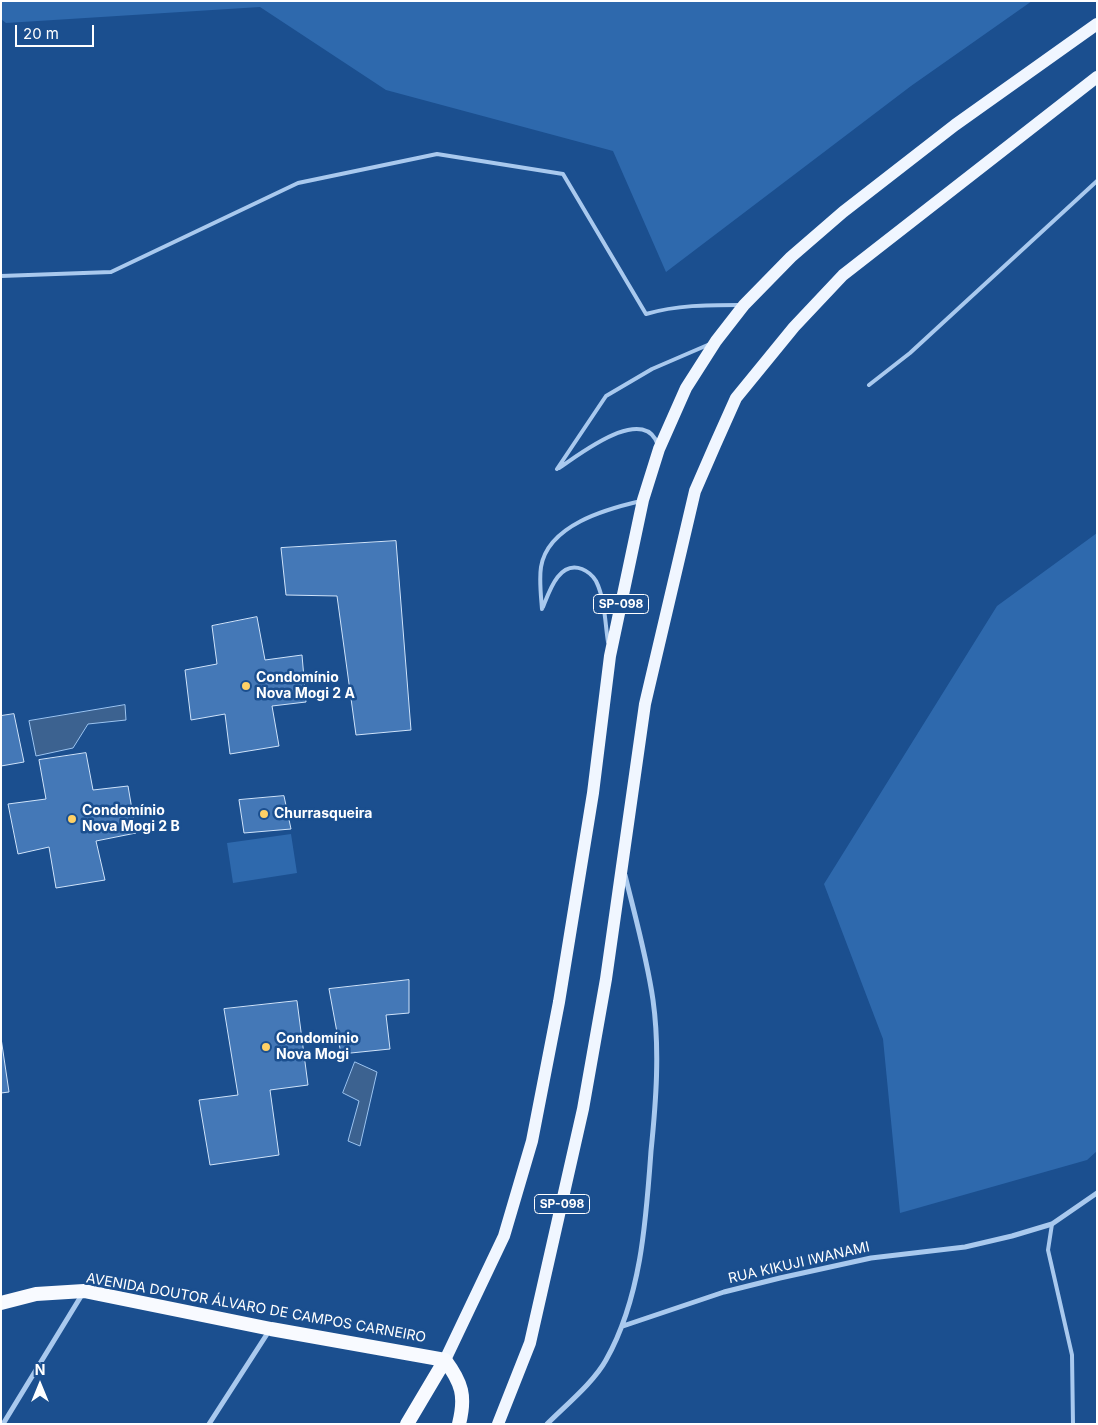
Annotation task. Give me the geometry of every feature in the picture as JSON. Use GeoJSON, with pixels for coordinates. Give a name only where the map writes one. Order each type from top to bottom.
{"type":"FeatureCollection","features":[{"type":"Feature","properties":{"kind":"highway","name":"AVENIDA DOUTOR ÁLVARO DE CAMPOS CARNEIRO"},"geometry":{"type":"LineString","coordinates":[[1,1303],[36,1294],[84,1291],[271,1329],[445,1360]]}},
{"type":"Feature","properties":{"kind":"highway","name":"SP-098"},"geometry":{"type":"LineString","coordinates":[[407,1424],[445,1360]]}},
{"type":"Feature","properties":{"kind":"highway"},"geometry":{"type":"LineString","coordinates":[[445,1360],[456,1374],[463,1392],[459,1424]]}},
{"type":"Feature","properties":{"kind":"main road","name":"SP-098"},"geometry":{"type":"LineString","coordinates":[[445,1360],[504,1236],[532,1141],[560,1002],[593,793],[610,656],[643,500],[659,449],[686,388],[716,341],[744,305],[791,257],[843,212],[955,125],[1097,24]]}},
{"type":"Feature","properties":{"kind":"main road","name":"SP-098"},"geometry":{"type":"LineString","coordinates":[[498,1424],[530,1343],[581,1119],[606,979],[645,704],[694,491],[736,398],[794,327],[842,275],[1097,77]]}},
{"type":"Feature","properties":{"kind":"street"},"geometry":{"type":"LineString","coordinates":[[547,1424],[605,1362],[623,1326],[640,1256],[646,1211],[656,1065],[653,1001],[640,934],[622,867]]}},
{"type":"Feature","properties":{"kind":"street","name":"RUA KIKUJI IWANAMI"},"geometry":{"type":"LineString","coordinates":[[623,1326],[724,1292],[780,1278],[871,1258],[965,1247],[1012,1236],[1052,1224],[1097,1193]]}},
{"type":"Feature","properties":{"kind":"street"},"geometry":{"type":"LineString","coordinates":[[3,1424],[84,1291]]}},
{"type":"Feature","properties":{"kind":"street"},"geometry":{"type":"LineString","coordinates":[[209,1424],[271,1329]]}},
{"type":"Feature","properties":{"kind":"lane"},"geometry":{"type":"LineString","coordinates":[[1,276],[111,272],[298,183],[437,154],[563,174],[646,314],[665,308],[695,305],[744,305]]}},
{"type":"Feature","properties":{"kind":"lane"},"geometry":{"type":"LineString","coordinates":[[869,385],[910,353],[1097,181]]}},
{"type":"Feature","properties":{"kind":"lane"},"geometry":{"type":"LineString","coordinates":[[659,449],[655,437],[645,430],[630,429],[614,433],[557,469],[606,396],[652,368],[716,341]]}},
{"type":"Feature","properties":{"kind":"lane"},"geometry":{"type":"LineString","coordinates":[[610,656],[601,597],[595,580],[586,571],[576,567],[566,569],[557,576],[542,609],[541,568],[546,552],[557,538],[581,521],[604,510],[643,500]]}},
{"type":"Feature","properties":{"kind":"lane"},"geometry":{"type":"LineString","coordinates":[[1052,1224],[1048,1250],[1072,1355],[1073,1424]]}},
{"type":"Feature","properties":{"kind":"shaded area"},"geometry":{"type":"Polygon","coordinates":[[[1,1],[1032,1],[911,86],[666,272],[613,151],[386,90],[260,7],[6,23],[1,19],[1,1]]]}},
{"type":"Feature","properties":{"kind":"shaded area"},"geometry":{"type":"Polygon","coordinates":[[[1097,533],[1097,1151],[1087,1160],[900,1213],[883,1039],[824,884],[997,606],[1097,533]]]}},
{"type":"Feature","properties":{"kind":"shaded area"},"geometry":{"type":"Polygon","coordinates":[[[125,705],[126,720],[88,724],[73,748],[36,756],[29,721],[125,705]]]}},
{"type":"Feature","properties":{"kind":"shaded area"},"geometry":{"type":"Polygon","coordinates":[[[291,834],[297,873],[233,883],[227,843],[291,834]]]}},
{"type":"Feature","properties":{"kind":"shaded area"},"geometry":{"type":"Polygon","coordinates":[[[355,1062],[377,1072],[360,1146],[348,1141],[359,1101],[343,1093],[355,1062]]]}},
{"type":"Feature","properties":{"kind":"building"},"geometry":{"type":"Polygon","coordinates":[[[396,541],[411,730],[356,735],[337,596],[286,595],[281,548],[396,541]]]}},
{"type":"Feature","properties":{"kind":"building","name":"Condomínio Nova Mogi 2 A"},"geometry":{"type":"Polygon","coordinates":[[[257,617],[265,660],[302,655],[306,702],[272,706],[279,746],[230,754],[225,714],[191,720],[185,670],[217,664],[212,626],[257,617]]]}},
{"type":"Feature","properties":{"kind":"building"},"geometry":{"type":"Polygon","coordinates":[[[14,714],[24,762],[1,766],[1,716],[14,714]]]}},
{"type":"Feature","properties":{"kind":"building","name":"Condomínio Nova Mogi 2 B"},"geometry":{"type":"Polygon","coordinates":[[[86,753],[93,790],[128,786],[136,833],[96,841],[105,880],[56,888],[49,847],[18,854],[8,804],[46,799],[39,760],[86,753]]]}},
{"type":"Feature","properties":{"kind":"building","name":"Churrasqueira"},"geometry":{"type":"Polygon","coordinates":[[[284,796],[291,829],[244,833],[239,800],[284,796]]]}},
{"type":"Feature","properties":{"kind":"building"},"geometry":{"type":"Polygon","coordinates":[[[409,980],[409,1013],[386,1015],[390,1049],[341,1054],[329,989],[409,980]]]}},
{"type":"Feature","properties":{"kind":"building","name":"Condomínio Nova Mogi"},"geometry":{"type":"Polygon","coordinates":[[[297,1001],[308,1085],[270,1090],[279,1155],[210,1165],[199,1100],[238,1095],[224,1009],[297,1001]]]}},
{"type":"Feature","properties":{"kind":"building"},"geometry":{"type":"Polygon","coordinates":[[[1,1038],[9,1092],[1,1093],[1,1038]]]}},
{"type":"Feature","properties":{"kind":"place","name":"Condomínio Nova Mogi 2 A"},"geometry":{"type":"Point","coordinates":[246,686]}},
{"type":"Feature","properties":{"kind":"place","name":"Churrasqueira"},"geometry":{"type":"Point","coordinates":[264,814]}},
{"type":"Feature","properties":{"kind":"place","name":"Condomínio Nova Mogi 2 B"},"geometry":{"type":"Point","coordinates":[72,819]}},
{"type":"Feature","properties":{"kind":"place","name":"Condomínio Nova Mogi"},"geometry":{"type":"Point","coordinates":[266,1047]}}]}
